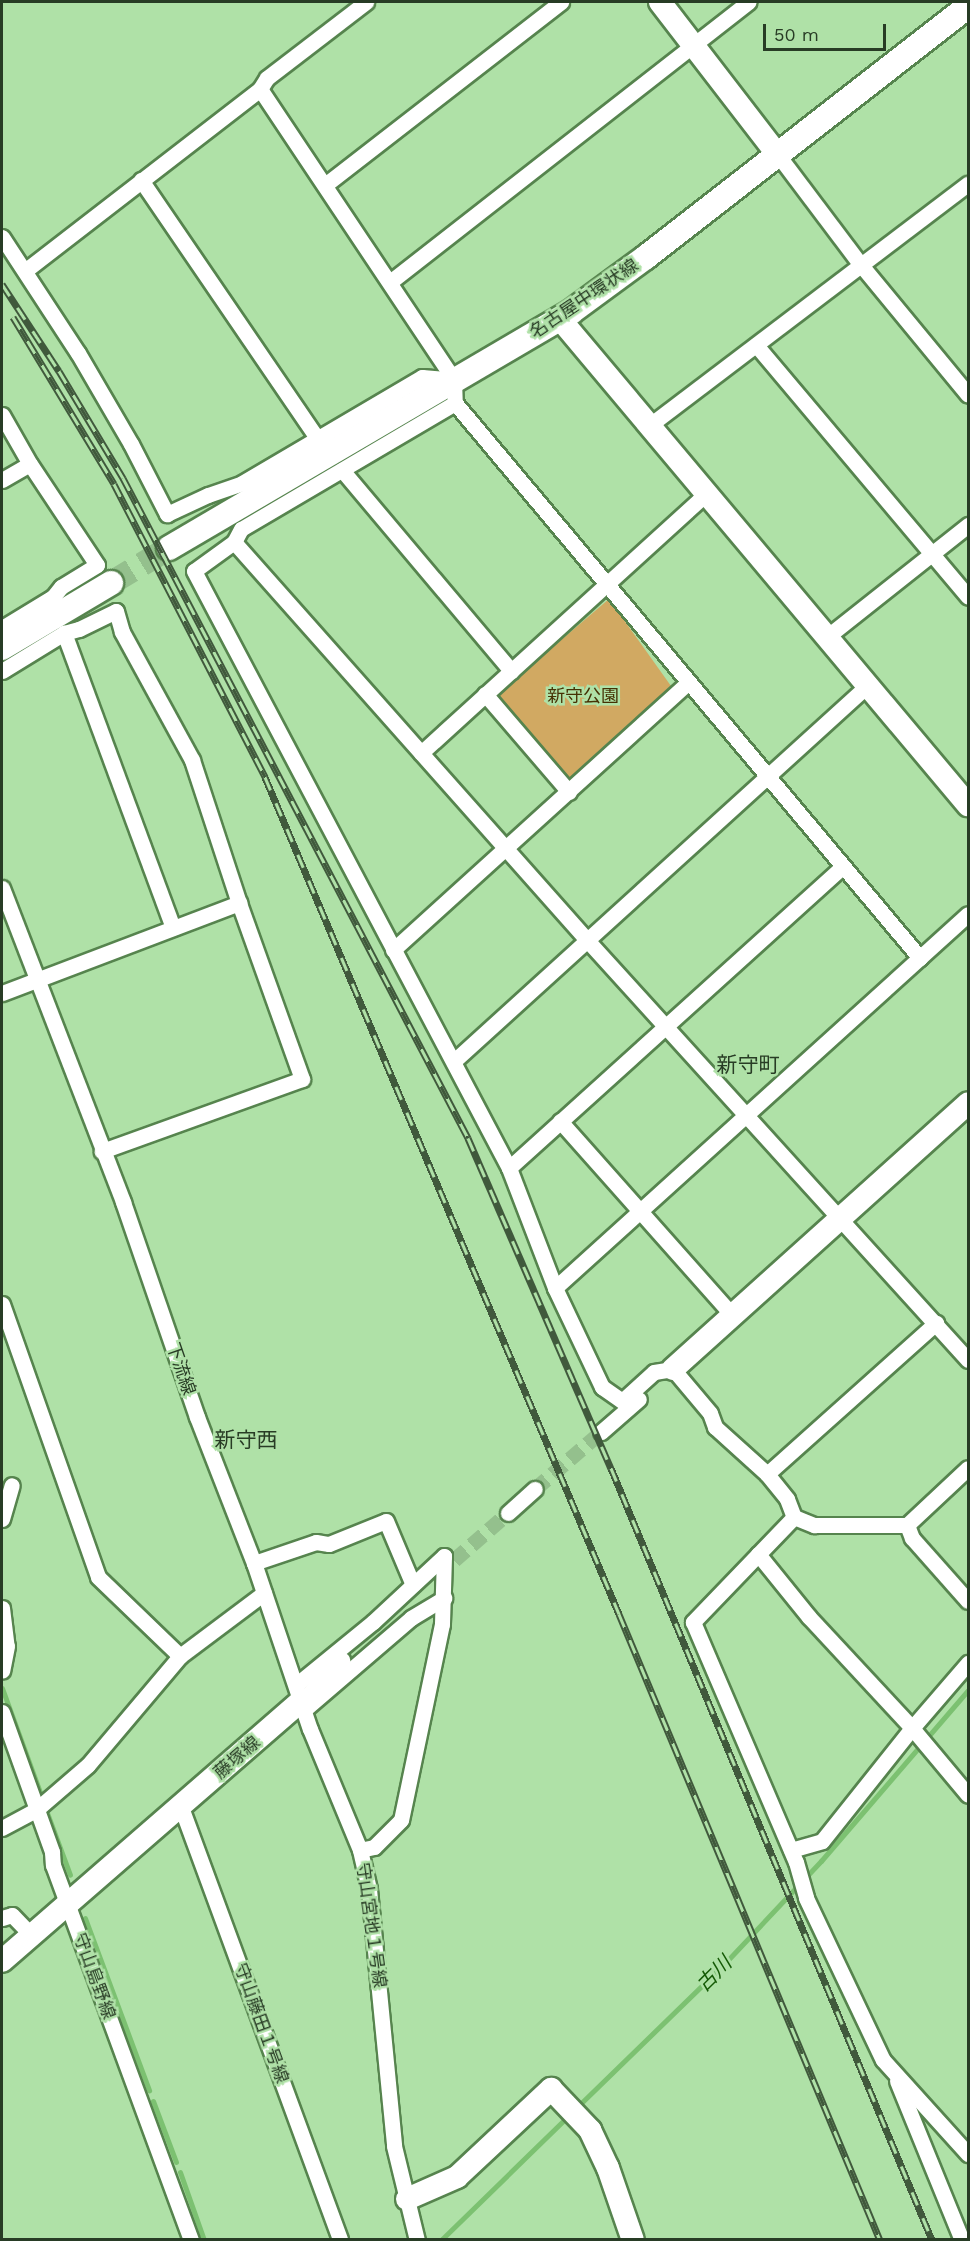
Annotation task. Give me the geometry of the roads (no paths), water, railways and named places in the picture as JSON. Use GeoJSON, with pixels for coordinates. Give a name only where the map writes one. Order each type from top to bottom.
{"type":"FeatureCollection","features":[{"type":"Feature","properties":{"kind":"main road","name":"名古屋中環状線"},"geometry":{"type":"LineString","coordinates":[[169,548],[455,391],[560,319],[778,155],[969,6]]}},
{"type":"Feature","properties":{"kind":"main road"},"geometry":{"type":"LineString","coordinates":[[2,648],[111,583]]}},
{"type":"Feature","properties":{"kind":"street"},"geometry":{"type":"LineString","coordinates":[[26,270],[260,89],[267,78],[366,2]]}},
{"type":"Feature","properties":{"kind":"street"},"geometry":{"type":"LineString","coordinates":[[325,185],[561,2]]}},
{"type":"Feature","properties":{"kind":"street"},"geometry":{"type":"LineString","coordinates":[[660,2],[861,264],[969,395]]}},
{"type":"Feature","properties":{"kind":"street"},"geometry":{"type":"LineString","coordinates":[[390,282],[749,2]]}},
{"type":"Feature","properties":{"kind":"street"},"geometry":{"type":"LineString","coordinates":[[260,89],[390,282],[455,391],[608,585],[920,958]]}},
{"type":"Feature","properties":{"kind":"street"},"geometry":{"type":"LineString","coordinates":[[141,180],[318,439]]}},
{"type":"Feature","properties":{"kind":"street"},"geometry":{"type":"LineString","coordinates":[[650,425],[969,184]]}},
{"type":"Feature","properties":{"kind":"street"},"geometry":{"type":"LineString","coordinates":[[2,237],[26,270],[126,434],[167,514],[208,495],[242,483],[422,376],[455,391]]}},
{"type":"Feature","properties":{"kind":"street"},"geometry":{"type":"LineString","coordinates":[[560,319],[708,492],[969,805]]}},
{"type":"Feature","properties":{"kind":"street"},"geometry":{"type":"LineString","coordinates":[[756,345],[969,597]]}},
{"type":"Feature","properties":{"kind":"street"},"geometry":{"type":"LineString","coordinates":[[455,391],[342,470],[241,529],[234,542],[194,571],[509,1168],[555,1288],[602,1387],[622,1401],[654,1372],[673,1369]]}},
{"type":"Feature","properties":{"kind":"street"},"geometry":{"type":"LineString","coordinates":[[2,415],[30,464],[97,565],[61,587],[53,597],[2,628]]}},
{"type":"Feature","properties":{"kind":"street"},"geometry":{"type":"LineString","coordinates":[[2,480],[30,464]]}},
{"type":"Feature","properties":{"kind":"street"},"geometry":{"type":"LineString","coordinates":[[342,470],[511,670]]}},
{"type":"Feature","properties":{"kind":"street"},"geometry":{"type":"LineString","coordinates":[[421,753],[708,492]]}},
{"type":"Feature","properties":{"kind":"street"},"geometry":{"type":"LineString","coordinates":[[828,636],[969,525]]}},
{"type":"Feature","properties":{"kind":"street"},"geometry":{"type":"LineString","coordinates":[[234,542],[587,940],[748,1114],[969,1360]]}},
{"type":"Feature","properties":{"kind":"street"},"geometry":{"type":"LineString","coordinates":[[2,671],[64,633],[79,629],[116,611],[122,632],[192,760],[239,903],[302,1079],[102,1150]]}},
{"type":"Feature","properties":{"kind":"street"},"geometry":{"type":"LineString","coordinates":[[64,633],[173,927]]}},
{"type":"Feature","properties":{"kind":"street"},"geometry":{"type":"LineString","coordinates":[[393,950],[689,682]]}},
{"type":"Feature","properties":{"kind":"street"},"geometry":{"type":"LineString","coordinates":[[454,1061],[869,684]]}},
{"type":"Feature","properties":{"kind":"street"},"geometry":{"type":"LineString","coordinates":[[485,694],[569,792]]}},
{"type":"Feature","properties":{"kind":"street"},"geometry":{"type":"LineString","coordinates":[[509,1168],[843,866]]}},
{"type":"Feature","properties":{"kind":"street","name":"下流線"},"geometry":{"type":"LineString","coordinates":[[2,888],[123,1202],[197,1417],[254,1563],[301,1698],[360,1850]]}},
{"type":"Feature","properties":{"kind":"street"},"geometry":{"type":"LineString","coordinates":[[2,993],[239,903]]}},
{"type":"Feature","properties":{"kind":"street"},"geometry":{"type":"LineString","coordinates":[[555,1288],[969,914]]}},
{"type":"Feature","properties":{"kind":"street"},"geometry":{"type":"LineString","coordinates":[[601,1432],[969,1103]]}},
{"type":"Feature","properties":{"kind":"street"},"geometry":{"type":"LineString","coordinates":[[560,1121],[641,1209],[732,1315]]}},
{"type":"Feature","properties":{"kind":"street"},"geometry":{"type":"LineString","coordinates":[[2,1304],[98,1577],[180,1656]]}},
{"type":"Feature","properties":{"kind":"street"},"geometry":{"type":"LineString","coordinates":[[767,1474],[936,1323]]}},
{"type":"Feature","properties":{"kind":"street"},"geometry":{"type":"LineString","coordinates":[[673,1369],[710,1413],[715,1427],[767,1474],[787,1499],[794,1517]]}},
{"type":"Feature","properties":{"kind":"street"},"geometry":{"type":"LineString","coordinates":[[794,1517],[825,1525],[907,1525],[969,1468]]}},
{"type":"Feature","properties":{"kind":"street"},"geometry":{"type":"LineString","coordinates":[[2,1519],[12,1485]]}},
{"type":"Feature","properties":{"kind":"street"},"geometry":{"type":"LineString","coordinates":[[507,1513],[535,1489]]}},
{"type":"Feature","properties":{"kind":"street"},"geometry":{"type":"LineString","coordinates":[[794,1517],[693,1622],[794,1856],[807,1901],[883,2060],[969,2154]]}},
{"type":"Feature","properties":{"kind":"street"},"geometry":{"type":"LineString","coordinates":[[254,1563],[316,1542],[329,1544],[386,1521],[413,1585],[301,1698]]}},
{"type":"Feature","properties":{"kind":"street"},"geometry":{"type":"LineString","coordinates":[[907,1525],[912,1538],[969,1600]]}},
{"type":"Feature","properties":{"kind":"street"},"geometry":{"type":"LineString","coordinates":[[758,1554],[809,1617],[966,1787]]}},
{"type":"Feature","properties":{"kind":"street","name":"守山宮地１号線"},"geometry":{"type":"LineString","coordinates":[[413,1585],[444,1556],[442,1624],[401,1820],[374,1847],[360,1850],[369,1889],[394,2146],[417,2240]]}},
{"type":"Feature","properties":{"kind":"street","name":"藤塚線"},"geometry":{"type":"LineString","coordinates":[[2,1961],[181,1808],[437,1575]]}},
{"type":"Feature","properties":{"kind":"street"},"geometry":{"type":"LineString","coordinates":[[2,1828],[37,1809],[88,1765],[180,1656],[264,1593]]}},
{"type":"Feature","properties":{"kind":"street"},"geometry":{"type":"LineString","coordinates":[[301,1698],[411,1618],[444,1598]]}},
{"type":"Feature","properties":{"kind":"street"},"geometry":{"type":"LineString","coordinates":[[2,1608],[7,1646],[2,1671]]}},
{"type":"Feature","properties":{"kind":"street"},"geometry":{"type":"LineString","coordinates":[[794,1856],[822,1841],[912,1728],[969,1663]]}},
{"type":"Feature","properties":{"kind":"street","name":"守山島野線"},"geometry":{"type":"LineString","coordinates":[[2,1712],[37,1809],[67,1904],[192,2240]]}},
{"type":"Feature","properties":{"kind":"street","name":"守山藤田１号線"},"geometry":{"type":"LineString","coordinates":[[181,1808],[340,2240]]}},
{"type":"Feature","properties":{"kind":"street"},"geometry":{"type":"LineString","coordinates":[[7,1916],[31,1935]]}},
{"type":"Feature","properties":{"kind":"street"},"geometry":{"type":"LineString","coordinates":[[893,2070],[962,2240]]}},
{"type":"Feature","properties":{"kind":"street"},"geometry":{"type":"LineString","coordinates":[[407,2199],[457,2177],[551,2089],[590,2130],[609,2168],[633,2240]]}},
{"type":"Feature","properties":{"kind":"waterway"},"geometry":{"type":"LineString","coordinates":[[2,1688],[42,1798]]}},
{"type":"Feature","properties":{"kind":"waterway","name":"古川"},"geometry":{"type":"LineString","coordinates":[[575,2109],[726,1962],[821,1861],[968,1690]]}},
{"type":"Feature","properties":{"kind":"waterway"},"geometry":{"type":"LineString","coordinates":[[46,1810],[70,1875]]}},
{"type":"Feature","properties":{"kind":"waterway"},"geometry":{"type":"LineString","coordinates":[[85,1918],[149,2090]]}},
{"type":"Feature","properties":{"kind":"waterway"},"geometry":{"type":"LineString","coordinates":[[153,2101],[176,2162]]}},
{"type":"Feature","properties":{"kind":"waterway","name":"古川"},"geometry":{"type":"LineString","coordinates":[[441,2240],[569,2115]]}},
{"type":"Feature","properties":{"kind":"waterway"},"geometry":{"type":"LineString","coordinates":[[180,2172],[204,2240]]}},
{"type":"Feature","properties":{"kind":"tunnel"},"geometry":{"type":"LineString","coordinates":[[111,583],[169,548]]}},
{"type":"Feature","properties":{"kind":"tunnel"},"geometry":{"type":"LineString","coordinates":[[535,1489],[601,1432]]}},
{"type":"Feature","properties":{"kind":"tunnel"},"geometry":{"type":"LineString","coordinates":[[437,1575],[508,1513]]}},
{"type":"Feature","properties":{"kind":"railway"},"geometry":{"type":"LineString","coordinates":[[2,284],[59,371],[123,478],[468,1138],[611,1468],[932,2240]]}},
{"type":"Feature","properties":{"kind":"railway"},"geometry":{"type":"LineString","coordinates":[[13,317],[114,484],[265,777],[619,1614],[880,2240]]}},
{"type":"Feature","properties":{"kind":"district","name":"新守町"},"geometry":{"type":"Point","coordinates":[748,1065]}},
{"type":"Feature","properties":{"kind":"district","name":"新守西"},"geometry":{"type":"Point","coordinates":[246,1440]}},
{"type":"Feature","properties":{"kind":"park label","name":"新守公園"},"geometry":{"type":"Point","coordinates":[583,696]}}]}
